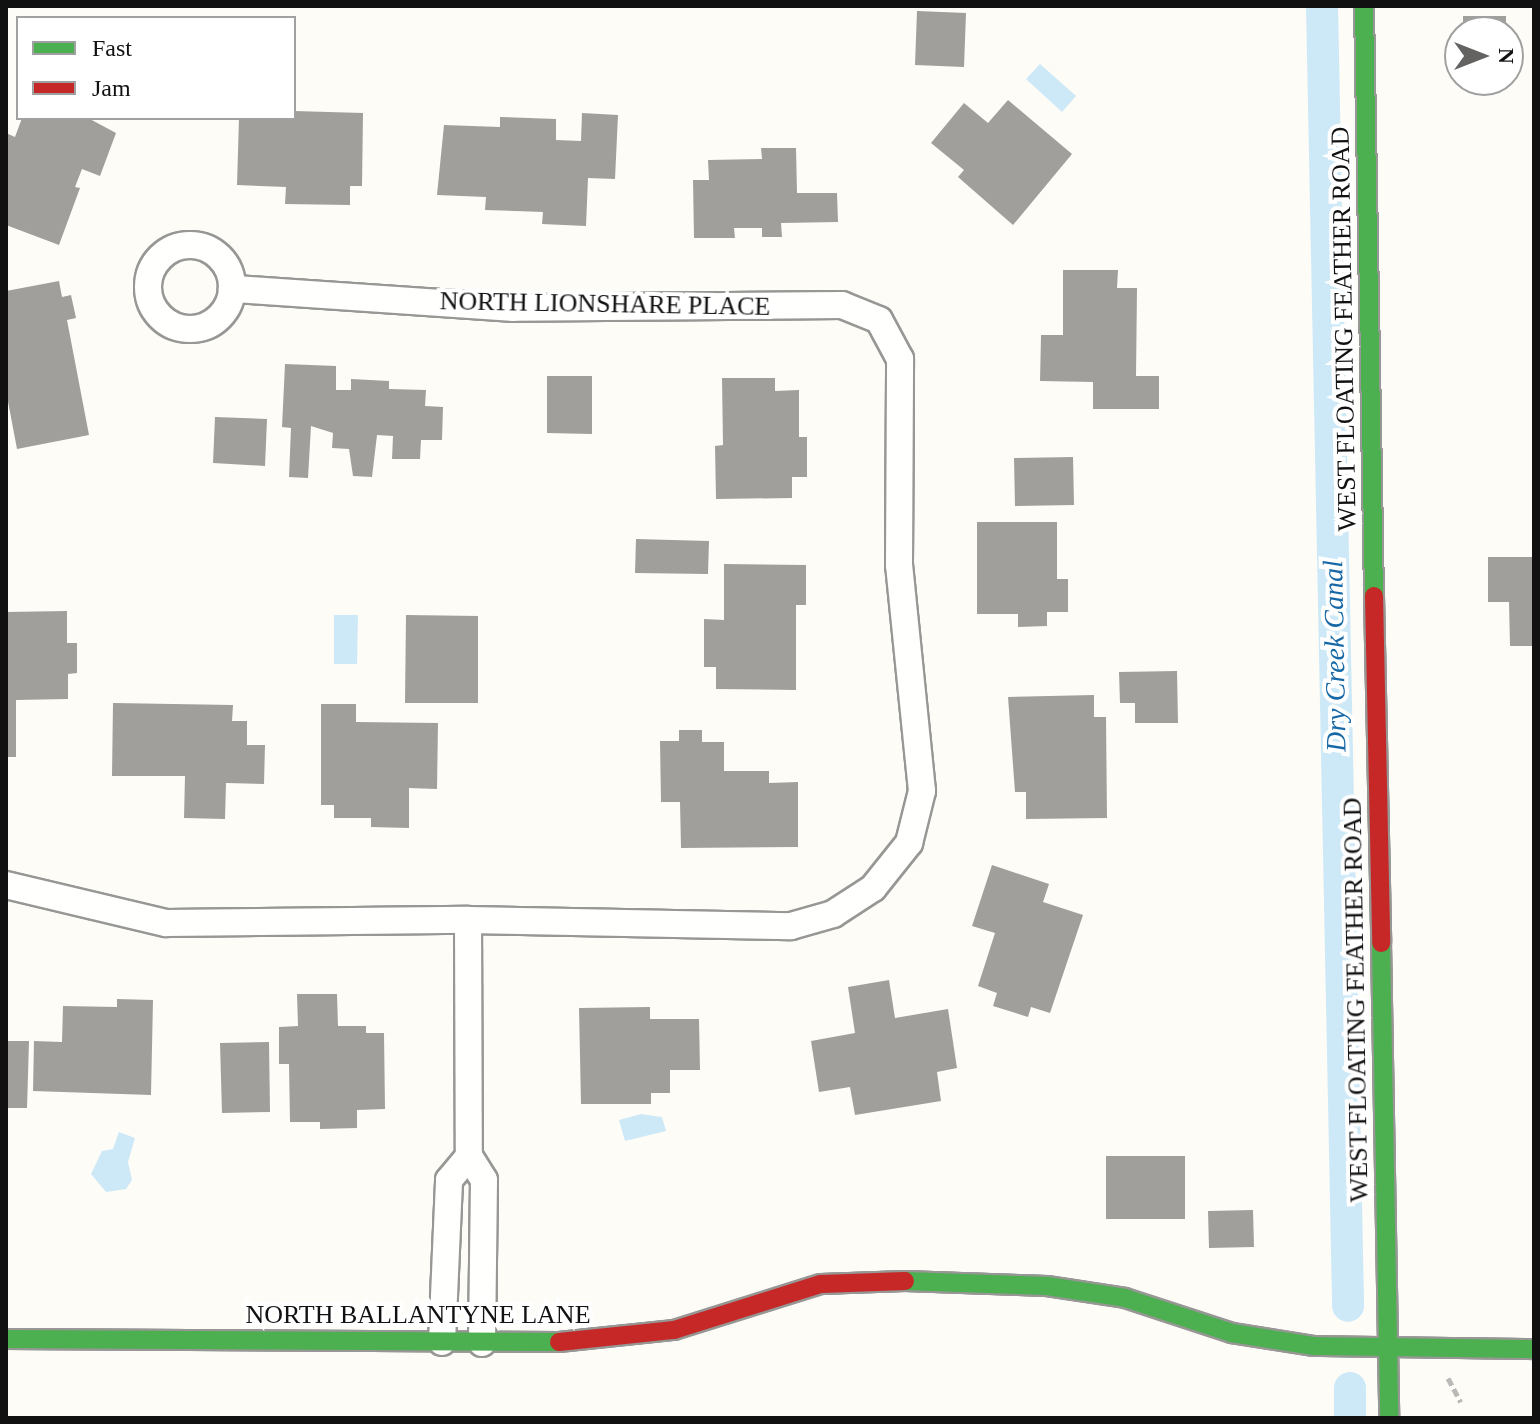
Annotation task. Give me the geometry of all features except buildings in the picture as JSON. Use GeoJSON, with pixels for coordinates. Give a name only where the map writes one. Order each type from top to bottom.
{"type":"FeatureCollection","features":[{"type":"Feature","properties":{"kind":"street","name":"WEST FLOATING FEATHER ROAD"},"geometry":{"type":"LineString","coordinates":[[1364,6],[1389,1418]]}},
{"type":"Feature","properties":{"kind":"street","name":"NORTH LIONSHARE PLACE"},"geometry":{"type":"LineString","coordinates":[[232,289],[514,308],[842,305],[879,320],[900,359],[899,565],[922,791],[909,843],[873,888],[833,914],[791,926],[468,920]]}},
{"type":"Feature","properties":{"kind":"street"},"geometry":{"type":"LineString","coordinates":[[6,885],[166,923],[468,920],[469,1156],[484,1180],[482,1343]]}},
{"type":"Feature","properties":{"kind":"street"},"geometry":{"type":"LineString","coordinates":[[442,1342],[449,1180],[469,1156]]}},
{"type":"Feature","properties":{"kind":"street","name":"NORTH BALLANTYNE LANE"},"geometry":{"type":"LineString","coordinates":[[6,1339],[596,1342],[674,1330],[821,1284],[959,1280],[1125,1298],[1272,1341],[1390,1349],[1534,1349]]}},
{"type":"Feature","properties":{"kind":"path"},"geometry":{"type":"LineString","coordinates":[[1443,1371],[1461,1402]]}},
{"type":"Feature","properties":{"kind":"water"},"geometry":{"type":"Polygon","coordinates":[[[1040,64],[1076,96],[1062,112],[1026,79],[1040,64]]]}},
{"type":"Feature","properties":{"kind":"water"},"geometry":{"type":"Polygon","coordinates":[[[334,615],[358,615],[357,664],[334,664],[334,615]]]}},
{"type":"Feature","properties":{"kind":"water"},"geometry":{"type":"Polygon","coordinates":[[[641,1114],[662,1117],[666,1131],[625,1141],[619,1120],[641,1114]]]}},
{"type":"Feature","properties":{"kind":"water"},"geometry":{"type":"Polygon","coordinates":[[[119,1132],[135,1138],[128,1162],[132,1180],[126,1189],[106,1192],[91,1174],[102,1151],[113,1149],[119,1132]]]}},
{"type":"Feature","properties":{"kind":"waterway","name":"Dry Creek Canal"},"geometry":{"type":"LineString","coordinates":[[1322,6],[1348,1306]]}},
{"type":"Feature","properties":{"kind":"waterway","name":"Dry Creek Canal"},"geometry":{"type":"LineString","coordinates":[[1350,1388],[1350,1418]]}},
{"type":"Feature","properties":{"kind":"traffic: fast"},"geometry":{"type":"LineString","coordinates":[[1364,6],[1374,596]]}},
{"type":"Feature","properties":{"kind":"traffic: fast"},"geometry":{"type":"LineString","coordinates":[[1381,943],[1389,1418]]}},
{"type":"Feature","properties":{"kind":"traffic: fast"},"geometry":{"type":"LineString","coordinates":[[905,1281],[1047,1286],[1125,1298],[1232,1333],[1313,1346],[1534,1349]]}},
{"type":"Feature","properties":{"kind":"traffic: fast"},"geometry":{"type":"LineString","coordinates":[[6,1339],[559,1342]]}},
{"type":"Feature","properties":{"kind":"traffic: jam"},"geometry":{"type":"LineString","coordinates":[[1374,596],[1381,943]]}},
{"type":"Feature","properties":{"kind":"traffic: jam"},"geometry":{"type":"LineString","coordinates":[[559,1342],[674,1330],[821,1284],[905,1281]]}}]}
